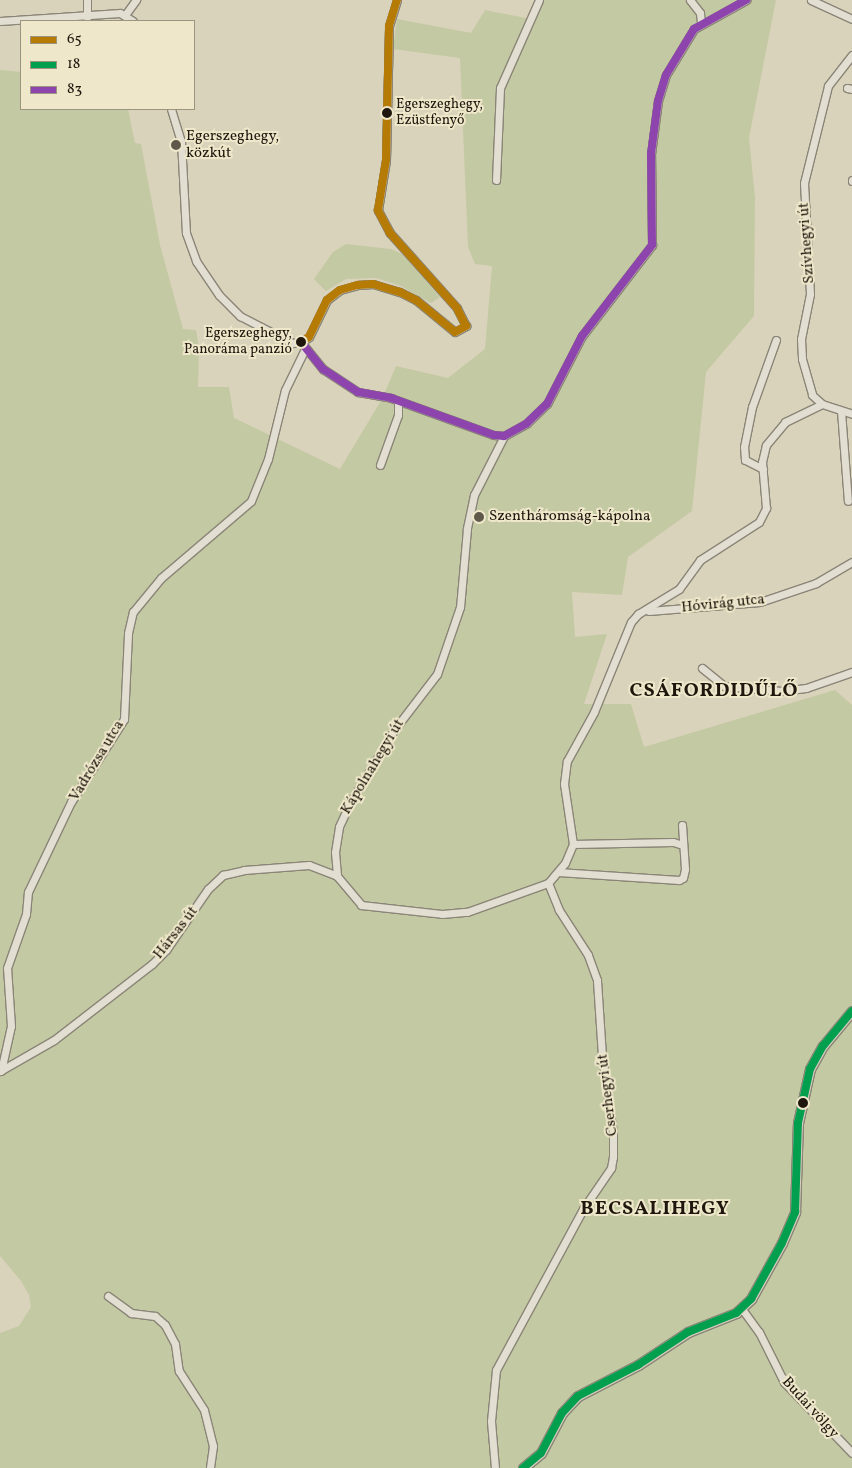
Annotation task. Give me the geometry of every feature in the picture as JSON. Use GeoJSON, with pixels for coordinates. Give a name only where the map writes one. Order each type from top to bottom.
{"type":"FeatureCollection","features":[{"type":"Feature","properties":{"kind":"main road"},"geometry":{"type":"LineString","coordinates":[[522,1468],[541,1453],[562,1413],[578,1396],[638,1365],[688,1332],[742,1309],[782,1243],[795,1212],[798,1123],[811,1067],[823,1046],[852,1011]]}},
{"type":"Feature","properties":{"kind":"street"},"geometry":{"type":"LineString","coordinates":[[87,0],[87,17]]}},
{"type":"Feature","properties":{"kind":"street"},"geometry":{"type":"LineString","coordinates":[[125,15],[136,0]]}},
{"type":"Feature","properties":{"kind":"street","name":"Vadrózsa utca"},"geometry":{"type":"LineString","coordinates":[[1,1071],[11,1026],[6,968],[26,914],[28,892],[71,802],[124,719],[128,633],[134,612],[161,578],[251,501],[268,460],[285,390],[303,346],[326,300],[340,290],[358,285],[379,285],[405,294],[455,332],[466,326],[457,308],[390,233],[378,210],[386,160],[389,26],[397,0]]}},
{"type":"Feature","properties":{"kind":"street"},"geometry":{"type":"LineString","coordinates":[[496,180],[500,88],[539,0]]}},
{"type":"Feature","properties":{"kind":"street"},"geometry":{"type":"LineString","coordinates":[[690,0],[700,13],[701,23]]}},
{"type":"Feature","properties":{"kind":"street"},"geometry":{"type":"LineString","coordinates":[[171,110],[180,141],[186,233],[196,261],[218,295],[240,316],[292,343],[303,346],[349,389],[398,401],[452,423],[504,436],[526,423],[548,404],[578,342],[652,245],[650,166],[658,101],[666,75],[686,37],[701,23],[746,0]]}},
{"type":"Feature","properties":{"kind":"street"},"geometry":{"type":"LineString","coordinates":[[811,0],[852,19]]}},
{"type":"Feature","properties":{"kind":"street"},"geometry":{"type":"LineString","coordinates":[[22,20],[125,15],[132,20]]}},
{"type":"Feature","properties":{"kind":"street"},"geometry":{"type":"LineString","coordinates":[[0,21],[20,20]]}},
{"type":"Feature","properties":{"kind":"street","name":"Szívhegyi út"},"geometry":{"type":"LineString","coordinates":[[822,404],[809,390],[802,358],[803,326],[810,294],[804,183],[828,86],[852,54]]}},
{"type":"Feature","properties":{"kind":"street"},"geometry":{"type":"LineString","coordinates":[[762,469],[745,460],[744,447],[752,407],[776,340]]}},
{"type":"Feature","properties":{"kind":"street"},"geometry":{"type":"LineString","coordinates":[[380,465],[398,415],[398,401]]}},
{"type":"Feature","properties":{"kind":"street"},"geometry":{"type":"LineString","coordinates":[[338,876],[361,905],[442,914],[475,910],[548,883],[558,872],[573,844],[564,784],[567,761],[594,712],[631,622],[638,614],[646,611],[679,589],[700,560],[759,522],[766,508],[762,469],[766,445],[778,427],[822,404],[841,412],[852,414]]}},
{"type":"Feature","properties":{"kind":"street"},"geometry":{"type":"LineString","coordinates":[[841,412],[848,501]]}},
{"type":"Feature","properties":{"kind":"street","name":"Kápolnahegyi út"},"geometry":{"type":"LineString","coordinates":[[338,876],[336,840],[342,816],[405,714],[438,674],[446,654],[462,598],[472,504],[480,481],[504,436]]}},
{"type":"Feature","properties":{"kind":"street","name":"Hóvirág utca"},"geometry":{"type":"LineString","coordinates":[[646,611],[760,602],[816,583],[852,562]]}},
{"type":"Feature","properties":{"kind":"street"},"geometry":{"type":"LineString","coordinates":[[702,668],[724,686],[782,691],[806,688],[852,672]]}},
{"type":"Feature","properties":{"kind":"street"},"geometry":{"type":"LineString","coordinates":[[558,872],[679,880],[683,878],[684,869],[682,825]]}},
{"type":"Feature","properties":{"kind":"street"},"geometry":{"type":"LineString","coordinates":[[573,844],[673,842],[683,845]]}},
{"type":"Feature","properties":{"kind":"street","name":"Hársas út"},"geometry":{"type":"LineString","coordinates":[[1,1071],[54,1040],[152,964],[166,950],[208,889],[223,875],[244,870],[309,865],[338,876]]}},
{"type":"Feature","properties":{"kind":"street","name":"Cserhegyi út"},"geometry":{"type":"LineString","coordinates":[[495,1468],[491,1421],[496,1370],[583,1209],[610,1168],[613,1158],[613,1133],[602,1056],[597,980],[588,955],[559,910],[548,883]]}},
{"type":"Feature","properties":{"kind":"street"},"geometry":{"type":"LineString","coordinates":[[108,1296],[131,1313],[155,1316],[165,1325],[176,1344],[180,1371],[204,1410],[213,1446],[210,1468]]}},
{"type":"Feature","properties":{"kind":"street","name":"Budai völgy"},"geometry":{"type":"LineString","coordinates":[[742,1309],[760,1332],[784,1382],[852,1453]]}},
{"type":"Feature","properties":{"kind":"green space"},"geometry":{"type":"Polygon","coordinates":[[[538,0],[776,0],[749,138],[755,198],[754,316],[706,372],[692,511],[628,557],[622,595],[572,592],[575,637],[607,634],[584,704],[631,704],[644,747],[835,690],[852,705],[852,1468],[0,1468],[0,1333],[19,1326],[31,1307],[29,1295],[21,1281],[0,1256],[0,70],[20,72],[20,110],[128,110],[135,143],[141,144],[160,245],[183,329],[196,330],[199,348],[198,387],[229,387],[234,418],[340,469],[382,399],[396,366],[448,378],[485,349],[492,266],[475,264],[468,247],[460,58],[393,49],[397,19],[471,33],[485,10],[531,19],[538,0]]]}},
{"type":"Feature","properties":{"kind":"green space"},"geometry":{"type":"Polygon","coordinates":[[[346,244],[391,249],[402,254],[440,297],[431,303],[401,286],[376,278],[346,279],[326,291],[314,279],[333,252],[346,244]]]}},
{"type":"Feature","properties":{"kind":"transit line","name":"65"},"geometry":{"type":"LineString","coordinates":[[301,342],[309,337],[327,300],[340,290],[358,285],[373,284],[400,292],[416,300],[455,332],[466,326],[457,308],[390,233],[378,210],[386,160],[389,26],[397,0]]}},
{"type":"Feature","properties":{"kind":"transit line","name":"83"},"geometry":{"type":"LineString","coordinates":[[301,342],[323,369],[358,392],[391,398],[494,435],[504,436],[527,423],[547,404],[582,336],[652,245],[651,154],[658,101],[666,75],[694,29],[746,0]]}},
{"type":"Feature","properties":{"kind":"transit line","name":"18"},"geometry":{"type":"LineString","coordinates":[[523,1468],[541,1453],[562,1413],[578,1396],[638,1365],[688,1332],[736,1313],[751,1299],[782,1243],[795,1212],[798,1123],[810,1069],[823,1046],[852,1011]]}},
{"type":"Feature","properties":{"kind":"place","name":"Egerszeghegy, Ezüstfenyő"},"geometry":{"type":"Point","coordinates":[387,113]}},
{"type":"Feature","properties":{"kind":"place","name":"Egerszeghegy, közkút"},"geometry":{"type":"Point","coordinates":[176,145]}},
{"type":"Feature","properties":{"kind":"place","name":"Egerszeghegy, Panoráma panzió"},"geometry":{"type":"Point","coordinates":[301,342]}},
{"type":"Feature","properties":{"kind":"place","name":"Szentháromság-kápolna"},"geometry":{"type":"Point","coordinates":[479,517]}},
{"type":"Feature","properties":{"kind":"district","name":"CSÁFORDIDŰLŐ"},"geometry":{"type":"Point","coordinates":[714,691]}},
{"type":"Feature","properties":{"kind":"district","name":"BECSALIHEGY"},"geometry":{"type":"Point","coordinates":[655,1209]}}]}
